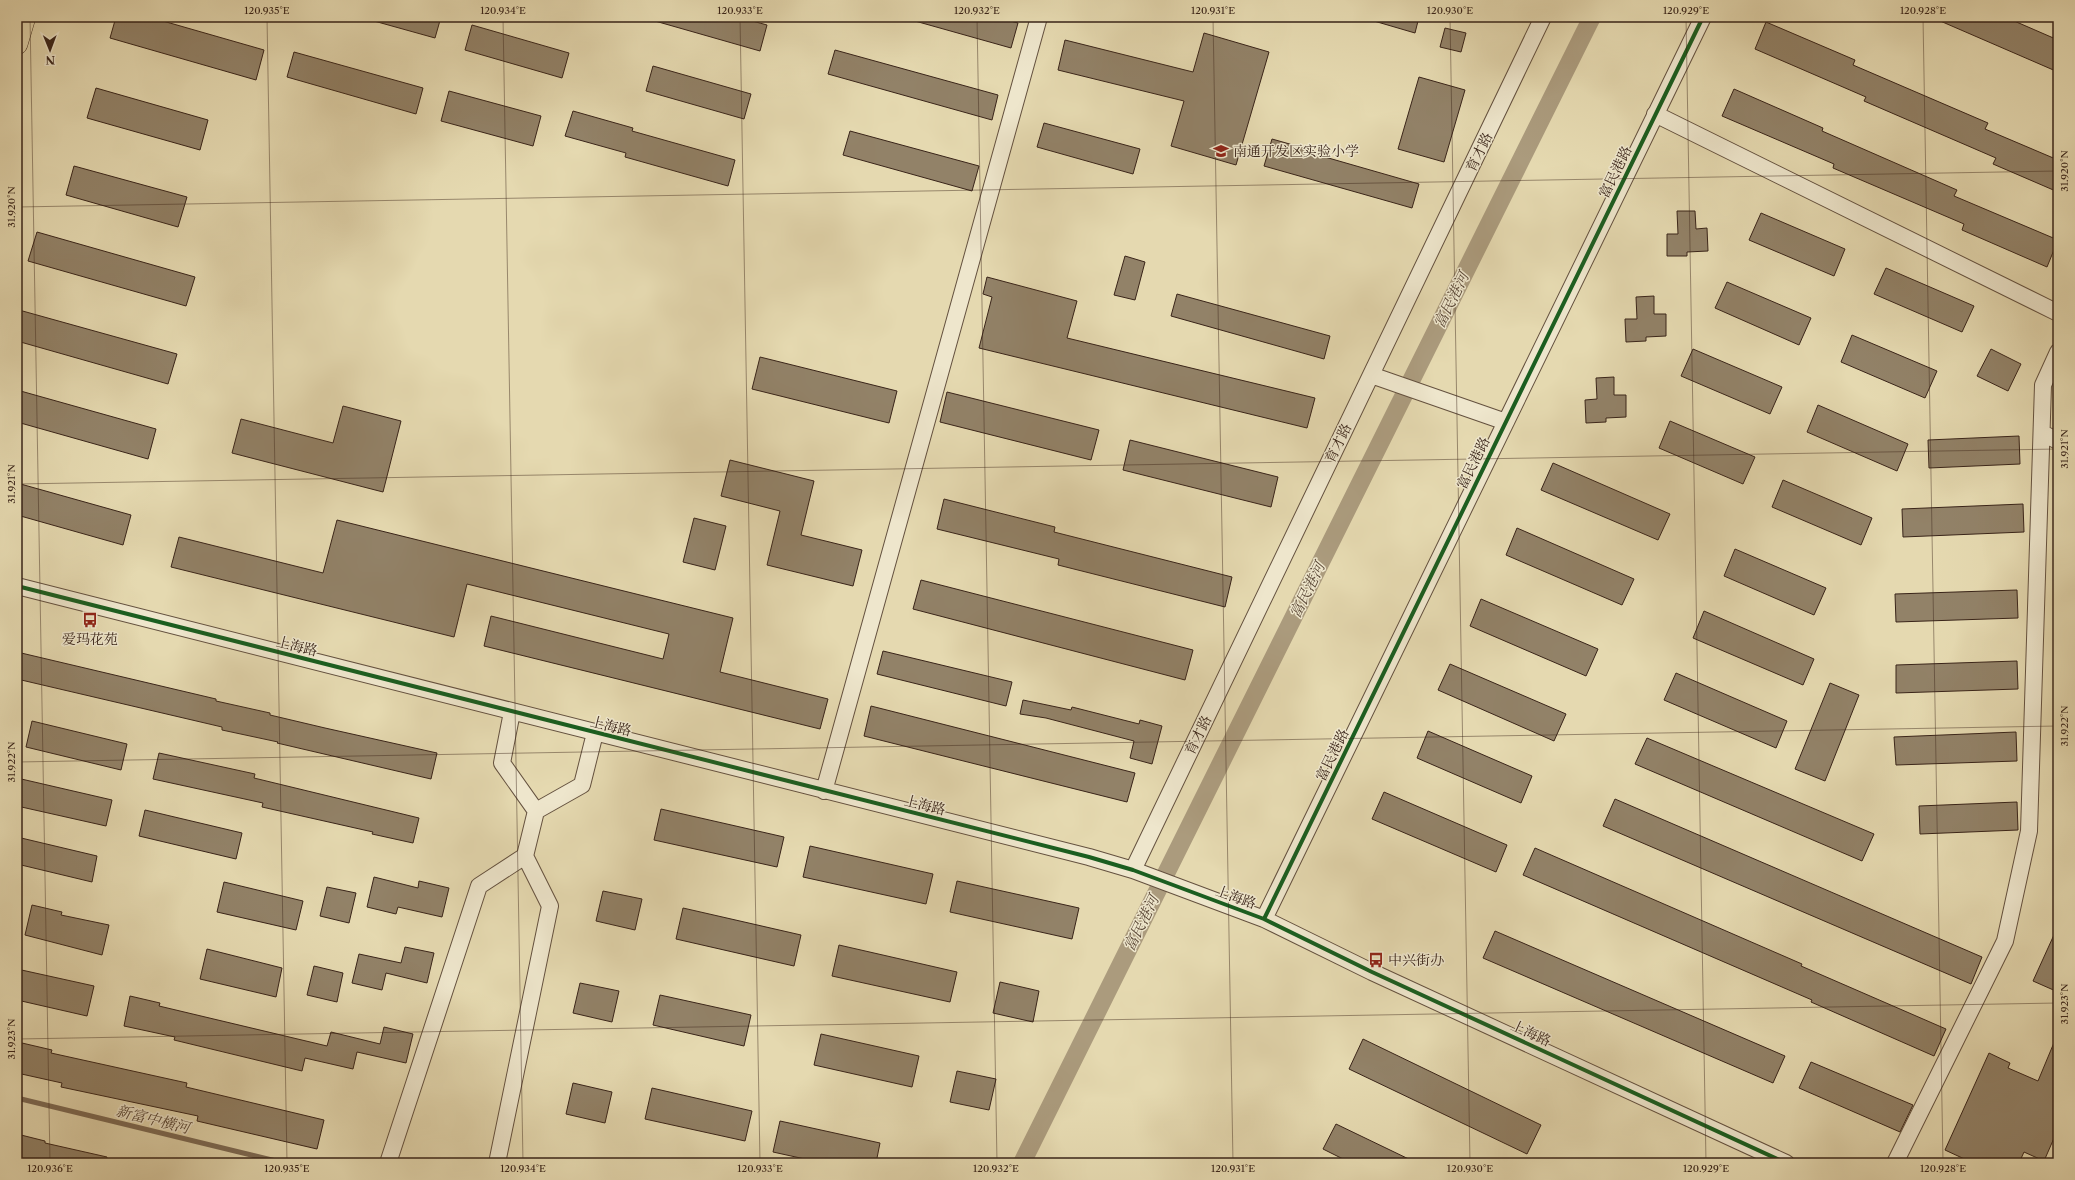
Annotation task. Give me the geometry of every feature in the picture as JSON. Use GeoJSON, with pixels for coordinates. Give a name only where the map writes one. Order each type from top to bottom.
{"type":"FeatureCollection","features":[{"type":"Feature","properties":{"kind":"main road"},"geometry":{"type":"LineString","coordinates":[[17,42],[24,17]]}},
{"type":"Feature","properties":{"kind":"street"},"geometry":{"type":"LineString","coordinates":[[824,790],[1039,17]]}},
{"type":"Feature","properties":{"kind":"street","name":"育才路"},"geometry":{"type":"LineString","coordinates":[[1134,870],[1543,17]]}},
{"type":"Feature","properties":{"kind":"street","name":"富民港路"},"geometry":{"type":"LineString","coordinates":[[1264,919],[1702,17]]}},
{"type":"Feature","properties":{"kind":"street"},"geometry":{"type":"LineString","coordinates":[[1655,114],[2058,313]]}},
{"type":"Feature","properties":{"kind":"street"},"geometry":{"type":"LineString","coordinates":[[1895,1163],[2005,941],[2029,831],[2043,385],[2058,352]]}},
{"type":"Feature","properties":{"kind":"street"},"geometry":{"type":"LineString","coordinates":[[1372,375],[1506,422]]}},
{"type":"Feature","properties":{"kind":"street"},"geometry":{"type":"LineString","coordinates":[[2042,433],[2058,441]]}},
{"type":"Feature","properties":{"kind":"street","name":"上海路"},"geometry":{"type":"LineString","coordinates":[[17,586],[1089,857],[1134,870],[1264,919],[1379,975],[1786,1163]]}},
{"type":"Feature","properties":{"kind":"street"},"geometry":{"type":"LineString","coordinates":[[497,1163],[550,906],[526,856],[536,811],[502,763],[512,712]]}},
{"type":"Feature","properties":{"kind":"street"},"geometry":{"type":"LineString","coordinates":[[536,811],[582,785],[595,733]]}},
{"type":"Feature","properties":{"kind":"street"},"geometry":{"type":"LineString","coordinates":[[388,1163],[479,886],[526,856]]}},
{"type":"Feature","properties":{"kind":"building"},"geometry":{"type":"Polygon","coordinates":[[[116,17],[149,17],[264,50],[256,80],[110,38],[116,17]]]}},
{"type":"Feature","properties":{"kind":"building"},"geometry":{"type":"Polygon","coordinates":[[[374,17],[441,17],[435,38],[374,21],[374,17]]]}},
{"type":"Feature","properties":{"kind":"building"},"geometry":{"type":"Polygon","coordinates":[[[655,17],[738,17],[767,25],[760,51],[655,21],[655,17]]]}},
{"type":"Feature","properties":{"kind":"building"},"geometry":{"type":"Polygon","coordinates":[[[915,17],[996,17],[1018,23],[1011,48],[915,21],[915,17]]]}},
{"type":"Feature","properties":{"kind":"building"},"geometry":{"type":"Polygon","coordinates":[[[1374,17],[1419,17],[1415,33],[1374,21],[1374,17]]]}},
{"type":"Feature","properties":{"kind":"building"},"geometry":{"type":"Polygon","coordinates":[[[1931,17],[2005,17],[2058,40],[2058,72],[1931,17]]]}},
{"type":"Feature","properties":{"kind":"building"},"geometry":{"type":"Polygon","coordinates":[[[1766,22],[1855,60],[1853,65],[1988,123],[1985,129],[2058,160],[2058,192],[1993,164],[1996,158],[1864,101],[1866,97],[1755,49],[1766,22]]]}},
{"type":"Feature","properties":{"kind":"building"},"geometry":{"type":"Polygon","coordinates":[[[472,25],[569,53],[562,78],[465,50],[472,25]]]}},
{"type":"Feature","properties":{"kind":"building"},"geometry":{"type":"Polygon","coordinates":[[[1445,28],[1466,33],[1461,52],[1440,47],[1445,28]]]}},
{"type":"Feature","properties":{"kind":"building"},"geometry":{"type":"Polygon","coordinates":[[[1204,33],[1269,52],[1236,165],[1171,146],[1184,101],[1058,70],[1065,40],[1193,72],[1204,33]]]}},
{"type":"Feature","properties":{"kind":"building"},"geometry":{"type":"Polygon","coordinates":[[[835,50],[998,95],[992,120],[828,74],[835,50]]]}},
{"type":"Feature","properties":{"kind":"building"},"geometry":{"type":"Polygon","coordinates":[[[294,52],[423,88],[416,114],[287,77],[294,52]]]}},
{"type":"Feature","properties":{"kind":"building"},"geometry":{"type":"Polygon","coordinates":[[[653,66],[751,94],[744,119],[646,91],[653,66]]]}},
{"type":"Feature","properties":{"kind":"building"},"geometry":{"type":"Polygon","coordinates":[[[1419,77],[1465,90],[1444,162],[1398,149],[1419,77]]]}},
{"type":"Feature","properties":{"kind":"building"},"geometry":{"type":"Polygon","coordinates":[[[96,88],[208,120],[200,150],[87,118],[96,88]]]}},
{"type":"Feature","properties":{"kind":"building"},"geometry":{"type":"Polygon","coordinates":[[[1734,89],[1823,128],[1822,131],[1957,190],[1954,196],[2058,240],[2047,267],[1962,230],[1964,224],[1833,168],[1834,164],[1722,116],[1734,89]]]}},
{"type":"Feature","properties":{"kind":"building"},"geometry":{"type":"Polygon","coordinates":[[[449,91],[541,116],[533,146],[441,121],[449,91]]]}},
{"type":"Feature","properties":{"kind":"building"},"geometry":{"type":"Polygon","coordinates":[[[573,111],[633,128],[632,131],[735,160],[728,186],[625,157],[626,153],[565,136],[573,111]]]}},
{"type":"Feature","properties":{"kind":"building"},"geometry":{"type":"Polygon","coordinates":[[[1044,123],[1140,149],[1133,174],[1037,147],[1044,123]]]}},
{"type":"Feature","properties":{"kind":"building"},"geometry":{"type":"Polygon","coordinates":[[[850,131],[979,166],[972,191],[843,155],[850,131]]]}},
{"type":"Feature","properties":{"kind":"building"},"geometry":{"type":"Polygon","coordinates":[[[1272,139],[1318,152],[1318,155],[1419,184],[1412,208],[1264,166],[1272,139]]]}},
{"type":"Feature","properties":{"kind":"building"},"geometry":{"type":"Polygon","coordinates":[[[74,166],[187,197],[178,227],[66,195],[74,166]]]}},
{"type":"Feature","properties":{"kind":"building"},"geometry":{"type":"Polygon","coordinates":[[[1677,211],[1695,211],[1696,229],[1707,228],[1708,251],[1687,252],[1687,256],[1667,256],[1667,234],[1678,234],[1677,211]]]}},
{"type":"Feature","properties":{"kind":"building"},"geometry":{"type":"Polygon","coordinates":[[[1761,213],[1845,249],[1834,276],[1749,240],[1761,213]]]}},
{"type":"Feature","properties":{"kind":"building"},"geometry":{"type":"Polygon","coordinates":[[[37,232],[195,277],[186,306],[28,261],[37,232]]]}},
{"type":"Feature","properties":{"kind":"building"},"geometry":{"type":"Polygon","coordinates":[[[1125,256],[1145,262],[1135,300],[1114,295],[1125,256]]]}},
{"type":"Feature","properties":{"kind":"building"},"geometry":{"type":"Polygon","coordinates":[[[1886,268],[1974,306],[1962,332],[1874,294],[1886,268]]]}},
{"type":"Feature","properties":{"kind":"building"},"geometry":{"type":"Polygon","coordinates":[[[987,277],[1077,301],[1067,338],[1315,398],[1307,428],[979,348],[992,297],[983,294],[987,277]]]}},
{"type":"Feature","properties":{"kind":"building"},"geometry":{"type":"Polygon","coordinates":[[[1727,282],[1811,318],[1799,345],[1715,308],[1727,282]]]}},
{"type":"Feature","properties":{"kind":"building"},"geometry":{"type":"Polygon","coordinates":[[[1177,294],[1330,336],[1324,359],[1171,316],[1177,294]]]}},
{"type":"Feature","properties":{"kind":"building"},"geometry":{"type":"Polygon","coordinates":[[[1654,296],[1654,314],[1666,314],[1666,336],[1646,337],[1646,341],[1626,342],[1625,319],[1637,319],[1636,297],[1654,296]]]}},
{"type":"Feature","properties":{"kind":"building"},"geometry":{"type":"Polygon","coordinates":[[[19,310],[177,354],[168,384],[17,341],[17,317],[19,310]]]}},
{"type":"Feature","properties":{"kind":"building"},"geometry":{"type":"Polygon","coordinates":[[[1852,335],[1937,371],[1925,398],[1841,362],[1852,335]]]}},
{"type":"Feature","properties":{"kind":"building"},"geometry":{"type":"Polygon","coordinates":[[[1693,349],[1782,387],[1770,414],[1681,376],[1693,349]]]}},
{"type":"Feature","properties":{"kind":"building"},"geometry":{"type":"Polygon","coordinates":[[[1991,349],[2021,364],[2008,391],[1977,376],[1991,349]]]}},
{"type":"Feature","properties":{"kind":"building"},"geometry":{"type":"Polygon","coordinates":[[[760,357],[897,391],[889,423],[752,389],[760,357]]]}},
{"type":"Feature","properties":{"kind":"building"},"geometry":{"type":"Polygon","coordinates":[[[1614,377],[1614,395],[1626,395],[1626,417],[1606,418],[1606,422],[1586,423],[1585,400],[1597,399],[1596,378],[1614,377]]]}},
{"type":"Feature","properties":{"kind":"building"},"geometry":{"type":"Polygon","coordinates":[[[17,390],[156,429],[148,459],[17,422],[17,390]]]}},
{"type":"Feature","properties":{"kind":"building"},"geometry":{"type":"Polygon","coordinates":[[[947,392],[1099,430],[1091,460],[940,422],[947,392]]]}},
{"type":"Feature","properties":{"kind":"building"},"geometry":{"type":"Polygon","coordinates":[[[1818,405],[1908,444],[1897,471],[1807,432],[1818,405]]]}},
{"type":"Feature","properties":{"kind":"building"},"geometry":{"type":"Polygon","coordinates":[[[343,406],[401,421],[383,492],[232,453],[241,419],[333,443],[343,406]]]}},
{"type":"Feature","properties":{"kind":"building"},"geometry":{"type":"Polygon","coordinates":[[[1670,421],[1755,457],[1743,484],[1659,448],[1670,421]]]}},
{"type":"Feature","properties":{"kind":"building"},"geometry":{"type":"Polygon","coordinates":[[[2019,436],[2020,464],[1929,468],[1928,440],[2019,436]]]}},
{"type":"Feature","properties":{"kind":"building"},"geometry":{"type":"Polygon","coordinates":[[[1130,440],[1278,477],[1271,507],[1123,470],[1130,440]]]}},
{"type":"Feature","properties":{"kind":"building"},"geometry":{"type":"Polygon","coordinates":[[[730,460],[814,481],[801,535],[862,550],[853,586],[767,565],[780,511],[721,496],[730,460]]]}},
{"type":"Feature","properties":{"kind":"building"},"geometry":{"type":"Polygon","coordinates":[[[1553,463],[1670,514],[1658,540],[1541,490],[1553,463]]]}},
{"type":"Feature","properties":{"kind":"building"},"geometry":{"type":"Polygon","coordinates":[[[1783,480],[1872,518],[1861,545],[1772,507],[1783,480]]]}},
{"type":"Feature","properties":{"kind":"building"},"geometry":{"type":"Polygon","coordinates":[[[17,483],[131,515],[123,545],[17,515],[17,483]]]}},
{"type":"Feature","properties":{"kind":"building"},"geometry":{"type":"Polygon","coordinates":[[[944,499],[1055,527],[1054,532],[1232,577],[1225,607],[1058,565],[1059,559],[937,529],[944,499]]]}},
{"type":"Feature","properties":{"kind":"building"},"geometry":{"type":"Polygon","coordinates":[[[2023,504],[2024,532],[1903,537],[1902,509],[2023,504]]]}},
{"type":"Feature","properties":{"kind":"building"},"geometry":{"type":"Polygon","coordinates":[[[694,518],[726,526],[715,570],[683,562],[694,518]]]}},
{"type":"Feature","properties":{"kind":"building"},"geometry":{"type":"Polygon","coordinates":[[[337,520],[733,618],[720,672],[828,699],[820,729],[484,646],[491,616],[663,659],[669,634],[467,584],[454,637],[171,567],[179,537],[323,573],[337,520]]]}},
{"type":"Feature","properties":{"kind":"building"},"geometry":{"type":"Polygon","coordinates":[[[1517,528],[1634,579],[1622,605],[1506,555],[1517,528]]]}},
{"type":"Feature","properties":{"kind":"building"},"geometry":{"type":"Polygon","coordinates":[[[1735,549],[1826,588],[1814,615],[1724,576],[1735,549]]]}},
{"type":"Feature","properties":{"kind":"building"},"geometry":{"type":"Polygon","coordinates":[[[921,580],[1193,650],[1185,680],[913,609],[921,580]]]}},
{"type":"Feature","properties":{"kind":"building"},"geometry":{"type":"Polygon","coordinates":[[[2017,590],[2018,618],[1896,622],[1895,594],[2017,590]]]}},
{"type":"Feature","properties":{"kind":"building"},"geometry":{"type":"Polygon","coordinates":[[[1481,599],[1598,649],[1586,676],[1470,626],[1481,599]]]}},
{"type":"Feature","properties":{"kind":"building"},"geometry":{"type":"Polygon","coordinates":[[[1704,611],[1814,659],[1803,685],[1693,638],[1704,611]]]}},
{"type":"Feature","properties":{"kind":"building"},"geometry":{"type":"Polygon","coordinates":[[[883,651],[1012,682],[1006,706],[877,674],[883,651]]]}},
{"type":"Feature","properties":{"kind":"building"},"geometry":{"type":"Polygon","coordinates":[[[17,652],[216,699],[216,701],[270,713],[270,715],[437,753],[431,779],[222,730],[222,727],[17,679],[17,652]]]}},
{"type":"Feature","properties":{"kind":"building"},"geometry":{"type":"Polygon","coordinates":[[[2017,661],[2018,689],[1896,693],[1896,665],[2017,661]]]}},
{"type":"Feature","properties":{"kind":"building"},"geometry":{"type":"Polygon","coordinates":[[[1450,664],[1566,714],[1554,741],[1438,690],[1450,664]]]}},
{"type":"Feature","properties":{"kind":"building"},"geometry":{"type":"Polygon","coordinates":[[[1676,673],[1787,721],[1776,748],[1664,700],[1676,673]]]}},
{"type":"Feature","properties":{"kind":"building"},"geometry":{"type":"Polygon","coordinates":[[[1830,683],[1859,695],[1825,781],[1795,769],[1830,683]]]}},
{"type":"Feature","properties":{"kind":"building"},"geometry":{"type":"Polygon","coordinates":[[[1023,700],[1071,710],[1072,707],[1139,724],[1140,720],[1162,726],[1152,764],[1130,758],[1134,741],[1046,718],[1020,714],[1023,700]]]}},
{"type":"Feature","properties":{"kind":"building"},"geometry":{"type":"Polygon","coordinates":[[[871,706],[1135,773],[1127,802],[864,736],[871,706]]]}},
{"type":"Feature","properties":{"kind":"building"},"geometry":{"type":"Polygon","coordinates":[[[32,721],[127,744],[121,770],[26,747],[32,721]]]}},
{"type":"Feature","properties":{"kind":"building"},"geometry":{"type":"Polygon","coordinates":[[[1428,731],[1532,776],[1521,803],[1417,758],[1428,731]]]}},
{"type":"Feature","properties":{"kind":"building"},"geometry":{"type":"Polygon","coordinates":[[[2016,732],[2017,761],[1896,765],[1894,737],[2016,732]]]}},
{"type":"Feature","properties":{"kind":"building"},"geometry":{"type":"Polygon","coordinates":[[[1647,738],[1874,834],[1862,861],[1635,764],[1647,738]]]}},
{"type":"Feature","properties":{"kind":"building"},"geometry":{"type":"Polygon","coordinates":[[[159,753],[255,774],[254,778],[419,818],[413,843],[372,834],[373,832],[262,807],[263,803],[153,779],[159,753]]]}},
{"type":"Feature","properties":{"kind":"building"},"geometry":{"type":"Polygon","coordinates":[[[17,778],[112,800],[106,826],[17,806],[17,778]]]}},
{"type":"Feature","properties":{"kind":"building"},"geometry":{"type":"Polygon","coordinates":[[[1384,792],[1507,845],[1496,872],[1372,819],[1384,792]]]}},
{"type":"Feature","properties":{"kind":"building"},"geometry":{"type":"Polygon","coordinates":[[[1615,799],[1982,957],[1971,984],[1603,826],[1615,799]]]}},
{"type":"Feature","properties":{"kind":"building"},"geometry":{"type":"Polygon","coordinates":[[[2017,802],[2018,830],[1920,834],[1919,806],[2017,802]]]}},
{"type":"Feature","properties":{"kind":"building"},"geometry":{"type":"Polygon","coordinates":[[[661,809],[784,837],[777,867],[654,840],[661,809]]]}},
{"type":"Feature","properties":{"kind":"building"},"geometry":{"type":"Polygon","coordinates":[[[145,810],[242,833],[236,859],[139,836],[145,810]]]}},
{"type":"Feature","properties":{"kind":"building"},"geometry":{"type":"Polygon","coordinates":[[[17,837],[97,856],[92,882],[17,864],[17,837]]]}},
{"type":"Feature","properties":{"kind":"building"},"geometry":{"type":"Polygon","coordinates":[[[810,846],[933,874],[926,904],[803,877],[810,846]]]}},
{"type":"Feature","properties":{"kind":"building"},"geometry":{"type":"Polygon","coordinates":[[[1535,848],[1802,964],[1801,966],[1946,1029],[1934,1056],[1811,1002],[1812,1000],[1523,875],[1535,848]]]}},
{"type":"Feature","properties":{"kind":"building"},"geometry":{"type":"Polygon","coordinates":[[[374,877],[418,888],[419,881],[449,888],[442,917],[398,907],[396,914],[367,907],[374,877]]]}},
{"type":"Feature","properties":{"kind":"building"},"geometry":{"type":"Polygon","coordinates":[[[957,881],[1079,908],[1072,939],[950,912],[957,881]]]}},
{"type":"Feature","properties":{"kind":"building"},"geometry":{"type":"Polygon","coordinates":[[[224,882],[303,901],[296,930],[217,912],[224,882]]]}},
{"type":"Feature","properties":{"kind":"building"},"geometry":{"type":"Polygon","coordinates":[[[327,887],[356,893],[349,923],[320,916],[327,887]]]}},
{"type":"Feature","properties":{"kind":"building"},"geometry":{"type":"Polygon","coordinates":[[[603,891],[642,899],[635,930],[596,921],[603,891]]]}},
{"type":"Feature","properties":{"kind":"building"},"geometry":{"type":"Polygon","coordinates":[[[32,905],[62,912],[61,915],[109,925],[102,955],[25,935],[32,905]]]}},
{"type":"Feature","properties":{"kind":"building"},"geometry":{"type":"Polygon","coordinates":[[[683,908],[801,935],[794,966],[676,939],[683,908]]]}},
{"type":"Feature","properties":{"kind":"building"},"geometry":{"type":"Polygon","coordinates":[[[2058,926],[2058,992],[2033,981],[2058,926]]]}},
{"type":"Feature","properties":{"kind":"building"},"geometry":{"type":"Polygon","coordinates":[[[1495,931],[1785,1056],[1773,1083],[1483,958],[1495,931]]]}},
{"type":"Feature","properties":{"kind":"building"},"geometry":{"type":"Polygon","coordinates":[[[839,945],[957,972],[950,1002],[832,976],[839,945]]]}},
{"type":"Feature","properties":{"kind":"building"},"geometry":{"type":"Polygon","coordinates":[[[405,947],[434,953],[427,983],[386,973],[382,990],[352,983],[359,954],[401,963],[405,947]]]}},
{"type":"Feature","properties":{"kind":"building"},"geometry":{"type":"Polygon","coordinates":[[[207,949],[282,968],[276,997],[200,979],[207,949]]]}},
{"type":"Feature","properties":{"kind":"building"},"geometry":{"type":"Polygon","coordinates":[[[314,966],[343,973],[337,1002],[307,995],[314,966]]]}},
{"type":"Feature","properties":{"kind":"building"},"geometry":{"type":"Polygon","coordinates":[[[17,969],[94,986],[87,1016],[17,1000],[17,969]]]}},
{"type":"Feature","properties":{"kind":"building"},"geometry":{"type":"Polygon","coordinates":[[[1000,982],[1039,991],[1033,1022],[993,1013],[1000,982]]]}},
{"type":"Feature","properties":{"kind":"building"},"geometry":{"type":"Polygon","coordinates":[[[580,983],[619,991],[612,1022],[573,1013],[580,983]]]}},
{"type":"Feature","properties":{"kind":"building"},"geometry":{"type":"Polygon","coordinates":[[[660,995],[751,1015],[744,1046],[653,1025],[660,995]]]}},
{"type":"Feature","properties":{"kind":"building"},"geometry":{"type":"Polygon","coordinates":[[[130,996],[160,1003],[159,1006],[327,1046],[331,1032],[380,1044],[384,1027],[413,1034],[406,1063],[357,1052],[353,1069],[305,1058],[302,1071],[174,1040],[175,1037],[124,1026],[130,996]]]}},
{"type":"Feature","properties":{"kind":"building"},"geometry":{"type":"Polygon","coordinates":[[[2058,1033],[2058,1129],[2044,1161],[2024,1152],[2019,1163],[1973,1163],[1945,1150],[1989,1053],[2010,1063],[2008,1068],[2038,1081],[2058,1033]]]}},
{"type":"Feature","properties":{"kind":"building"},"geometry":{"type":"Polygon","coordinates":[[[821,1034],[919,1056],[912,1087],[814,1065],[821,1034]]]}},
{"type":"Feature","properties":{"kind":"building"},"geometry":{"type":"Polygon","coordinates":[[[1363,1039],[1541,1125],[1527,1154],[1349,1069],[1363,1039]]]}},
{"type":"Feature","properties":{"kind":"building"},"geometry":{"type":"Polygon","coordinates":[[[22,1043],[52,1050],[51,1053],[187,1083],[186,1087],[324,1120],[317,1149],[197,1121],[198,1116],[61,1087],[62,1083],[17,1073],[22,1043]]]}},
{"type":"Feature","properties":{"kind":"building"},"geometry":{"type":"Polygon","coordinates":[[[1811,1062],[1913,1105],[1900,1132],[1799,1088],[1811,1062]]]}},
{"type":"Feature","properties":{"kind":"building"},"geometry":{"type":"Polygon","coordinates":[[[957,1071],[996,1079],[989,1110],[950,1102],[957,1071]]]}},
{"type":"Feature","properties":{"kind":"building"},"geometry":{"type":"Polygon","coordinates":[[[573,1083],[612,1092],[605,1123],[566,1114],[573,1083]]]}},
{"type":"Feature","properties":{"kind":"building"},"geometry":{"type":"Polygon","coordinates":[[[652,1088],[752,1111],[745,1141],[645,1119],[652,1088]]]}},
{"type":"Feature","properties":{"kind":"building"},"geometry":{"type":"Polygon","coordinates":[[[780,1121],[880,1143],[876,1163],[823,1163],[773,1152],[780,1121]]]}},
{"type":"Feature","properties":{"kind":"building"},"geometry":{"type":"Polygon","coordinates":[[[1336,1124],[1417,1163],[1351,1163],[1323,1149],[1336,1124]]]}},
{"type":"Feature","properties":{"kind":"building"},"geometry":{"type":"Polygon","coordinates":[[[17,1134],[45,1141],[45,1143],[107,1157],[106,1163],[17,1163],[17,1134]]]}},
{"type":"Feature","properties":{"kind":"waterway","name":"富民港河"},"geometry":{"type":"LineString","coordinates":[[1022,1163],[1592,17]]}},
{"type":"Feature","properties":{"kind":"waterway","name":"新富中横河"},"geometry":{"type":"LineString","coordinates":[[17,1098],[284,1163]]}},
{"type":"Feature","properties":{"kind":"cycle path"},"geometry":{"type":"LineString","coordinates":[[1264,919],[1703,17]]}},
{"type":"Feature","properties":{"kind":"cycle path"},"geometry":{"type":"LineString","coordinates":[[17,586],[1089,857],[1133,870],[1264,919],[1372,972],[1786,1163]]}},
{"type":"Feature","properties":{"kind":"place","name":"南通开发区实验小学"},"geometry":{"type":"Point","coordinates":[1221,151]}},
{"type":"Feature","properties":{"kind":"place","name":"爱玛花苑"},"geometry":{"type":"Point","coordinates":[90,620]}},
{"type":"Feature","properties":{"kind":"place","name":"中兴街办"},"geometry":{"type":"Point","coordinates":[1376,960]}}]}
